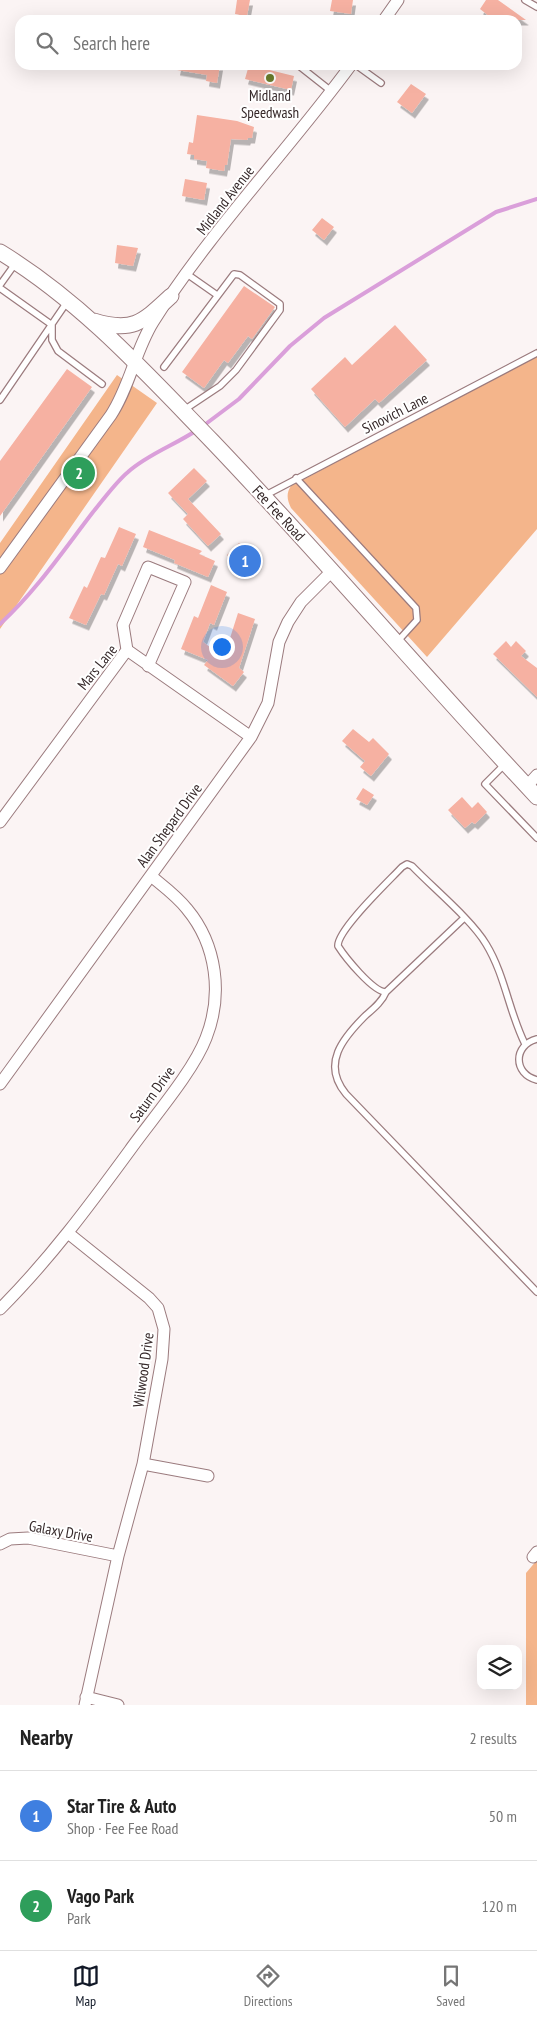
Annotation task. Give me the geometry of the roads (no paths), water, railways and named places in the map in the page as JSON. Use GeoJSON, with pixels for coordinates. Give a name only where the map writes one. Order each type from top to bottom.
{"type":"FeatureCollection","features":[{"type":"Feature","properties":{"kind":"street"},"geometry":{"type":"LineString","coordinates":[[388,15],[398,0]]}},
{"type":"Feature","properties":{"kind":"street","name":"Midland Avenue"},"geometry":{"type":"LineString","coordinates":[[0,568],[111,415],[127,388],[143,340],[171,296],[232,213],[347,70]]}},
{"type":"Feature","properties":{"kind":"street","name":"Fee Fee Road"},"geometry":{"type":"LineString","coordinates":[[0,252],[16,262],[93,321],[136,361],[264,496],[506,763],[534,786]]}},
{"type":"Feature","properties":{"kind":"street"},"geometry":{"type":"LineString","coordinates":[[93,321],[117,327],[131,326],[142,321],[171,296]]}},
{"type":"Feature","properties":{"kind":"street"},"geometry":{"type":"LineString","coordinates":[[128,650],[123,626],[148,566],[185,582],[148,666]]}},
{"type":"Feature","properties":{"kind":"street","name":"Alan Shepard Drive"},"geometry":{"type":"LineString","coordinates":[[0,1084],[251,737],[268,703],[280,642],[288,622],[301,602],[332,571]]}},
{"type":"Feature","properties":{"kind":"street","name":"Mars Lane"},"geometry":{"type":"LineString","coordinates":[[0,822],[128,650],[148,666],[251,737]]}},
{"type":"Feature","properties":{"kind":"street","name":"Saturn Drive"},"geometry":{"type":"LineString","coordinates":[[0,1308],[68,1233],[187,1072],[200,1052],[210,1026],[215,995],[215,977],[208,946],[187,909],[151,876]]}},
{"type":"Feature","properties":{"kind":"street","name":"Wilwood Drive"},"geometry":{"type":"LineString","coordinates":[[68,1233],[149,1298],[158,1308],[164,1329],[162,1360],[143,1464],[118,1556],[86,1701]]}},
{"type":"Feature","properties":{"kind":"street"},"geometry":{"type":"LineString","coordinates":[[143,1464],[208,1476]]}},
{"type":"Feature","properties":{"kind":"street","name":"Galaxy Drive"},"geometry":{"type":"LineString","coordinates":[[0,1544],[10,1539],[28,1538],[118,1556]]}},
{"type":"Feature","properties":{"kind":"street"},"geometry":{"type":"LineString","coordinates":[[86,1701],[118,1705]]}},
{"type":"Feature","properties":{"kind":"lane"},"geometry":{"type":"LineString","coordinates":[[525,0],[537,6]]}},
{"type":"Feature","properties":{"kind":"lane"},"geometry":{"type":"LineString","coordinates":[[304,70],[331,92]]}},
{"type":"Feature","properties":{"kind":"lane"},"geometry":{"type":"LineString","coordinates":[[363,70],[381,84]]}},
{"type":"Feature","properties":{"kind":"lane"},"geometry":{"type":"LineString","coordinates":[[16,262],[0,286],[52,325]]}},
{"type":"Feature","properties":{"kind":"lane"},"geometry":{"type":"LineString","coordinates":[[187,274],[217,295]]}},
{"type":"Feature","properties":{"kind":"lane"},"geometry":{"type":"LineString","coordinates":[[164,367],[234,274],[240,275],[280,304],[280,310],[236,370],[220,386],[185,413]]}},
{"type":"Feature","properties":{"kind":"lane"},"geometry":{"type":"LineString","coordinates":[[0,400],[68,301]]}},
{"type":"Feature","properties":{"kind":"lane"},"geometry":{"type":"LineString","coordinates":[[52,325],[52,340],[58,351],[102,384]]}},
{"type":"Feature","properties":{"kind":"lane","name":"Sinovich Lane"},"geometry":{"type":"LineString","coordinates":[[264,496],[537,354]]}},
{"type":"Feature","properties":{"kind":"lane"},"geometry":{"type":"LineString","coordinates":[[296,478],[416,608],[417,620],[397,643]]}},
{"type":"Feature","properties":{"kind":"lane"},"geometry":{"type":"LineString","coordinates":[[506,763],[485,784],[537,838]]}},
{"type":"Feature","properties":{"kind":"lane"},"geometry":{"type":"LineString","coordinates":[[386,992],[376,990],[344,956],[338,946],[338,941],[340,934],[402,867],[407,864],[412,866],[486,944],[495,962],[516,1026],[525,1044]]}},
{"type":"Feature","properties":{"kind":"lane"},"geometry":{"type":"LineString","coordinates":[[463,918],[386,992],[380,1002],[350,1032],[339,1047],[334,1065],[337,1082],[346,1094],[537,1292]]}},
{"type":"Feature","properties":{"kind":"lane"},"geometry":{"type":"LineString","coordinates":[[537,1039],[525,1044],[518,1056],[520,1069],[524,1075],[537,1080]]}},
{"type":"Feature","properties":{"kind":"waterway"},"geometry":{"type":"LineString","coordinates":[[203,426],[239,399],[290,346],[324,318],[496,212],[537,199]]}},
{"type":"Feature","properties":{"kind":"waterway"},"geometry":{"type":"LineString","coordinates":[[0,624],[37,584],[123,476],[144,460],[197,430]]}},
{"type":"Feature","properties":{"kind":"place","name":"Midland Speedwash"},"geometry":{"type":"Point","coordinates":[270,78]}},
{"type":"Feature","properties":{"kind":"place","name":"Vago Park"},"geometry":{"type":"Point","coordinates":[79,473]}},
{"type":"Feature","properties":{"kind":"place","name":"Star Tire & Auto"},"geometry":{"type":"Point","coordinates":[245,561]}}]}
